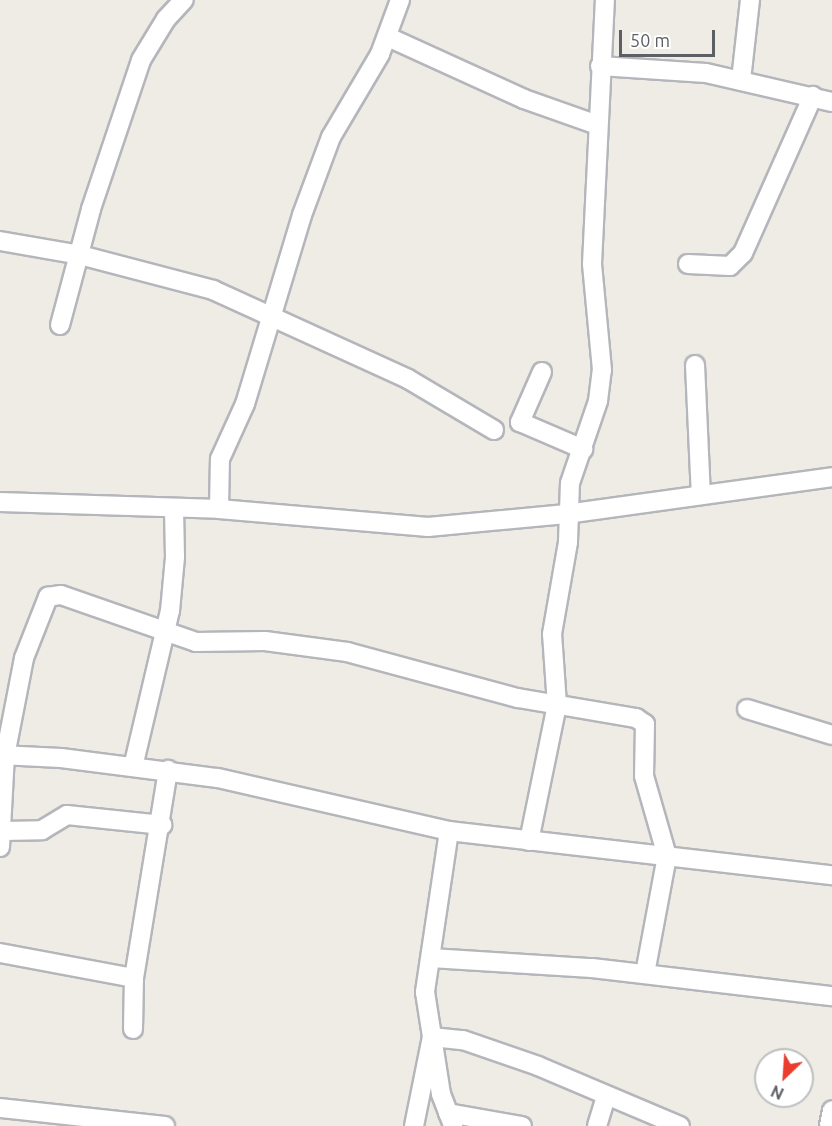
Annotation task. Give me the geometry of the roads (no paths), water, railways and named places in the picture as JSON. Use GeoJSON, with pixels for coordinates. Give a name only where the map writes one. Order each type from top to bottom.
{"type":"FeatureCollection","features":[{"type":"Feature","properties":{"kind":"street"},"geometry":{"type":"LineString","coordinates":[[166,19],[169,0]]}},
{"type":"Feature","properties":{"kind":"street"},"geometry":{"type":"LineString","coordinates":[[60,326],[91,209],[141,60],[166,19],[184,0]]}},
{"type":"Feature","properties":{"kind":"street"},"geometry":{"type":"LineString","coordinates":[[219,509],[220,459],[244,404],[302,215],[331,137],[388,37],[400,0]]}},
{"type":"Feature","properties":{"kind":"street"},"geometry":{"type":"LineString","coordinates":[[529,841],[557,705],[552,634],[568,542],[566,514],[570,483],[598,400],[602,370],[592,264],[604,0]]}},
{"type":"Feature","properties":{"kind":"street"},"geometry":{"type":"LineString","coordinates":[[741,80],[750,0]]}},
{"type":"Feature","properties":{"kind":"street"},"geometry":{"type":"LineString","coordinates":[[388,37],[524,99],[598,125]]}},
{"type":"Feature","properties":{"kind":"street"},"geometry":{"type":"LineString","coordinates":[[600,66],[639,66],[741,80],[832,102]]}},
{"type":"Feature","properties":{"kind":"street"},"geometry":{"type":"LineString","coordinates":[[688,264],[730,266],[743,254],[813,96]]}},
{"type":"Feature","properties":{"kind":"street"},"geometry":{"type":"LineString","coordinates":[[0,241],[80,255],[213,290],[273,315],[408,379],[494,430]]}},
{"type":"Feature","properties":{"kind":"street"},"geometry":{"type":"LineString","coordinates":[[695,365],[701,495]]}},
{"type":"Feature","properties":{"kind":"street"},"geometry":{"type":"LineString","coordinates":[[542,372],[519,422],[583,449]]}},
{"type":"Feature","properties":{"kind":"street"},"geometry":{"type":"LineString","coordinates":[[0,502],[219,509],[428,527],[566,514],[832,477]]}},
{"type":"Feature","properties":{"kind":"street"},"geometry":{"type":"LineString","coordinates":[[133,767],[167,630],[175,557],[174,509]]}},
{"type":"Feature","properties":{"kind":"street"},"geometry":{"type":"LineString","coordinates":[[162,825],[67,815],[42,830],[1,839],[3,756],[24,658],[48,597],[61,596],[167,630],[196,642],[265,641],[347,652],[557,705],[636,718],[645,724],[644,776],[667,856],[645,974]]}},
{"type":"Feature","properties":{"kind":"street"},"geometry":{"type":"LineString","coordinates":[[747,709],[832,735]]}},
{"type":"Feature","properties":{"kind":"street"},"geometry":{"type":"LineString","coordinates":[[3,756],[133,767],[218,778],[449,831],[832,875]]}},
{"type":"Feature","properties":{"kind":"street"},"geometry":{"type":"LineString","coordinates":[[133,1029],[134,978],[162,825],[168,771]]}},
{"type":"Feature","properties":{"kind":"street"},"geometry":{"type":"LineString","coordinates":[[449,831],[425,992],[450,1120],[522,1126]]}},
{"type":"Feature","properties":{"kind":"street"},"geometry":{"type":"LineString","coordinates":[[0,953],[134,978]]}},
{"type":"Feature","properties":{"kind":"street"},"geometry":{"type":"LineString","coordinates":[[430,958],[645,974],[832,996]]}},
{"type":"Feature","properties":{"kind":"street"},"geometry":{"type":"LineString","coordinates":[[432,1037],[463,1040],[538,1066],[680,1126]]}},
{"type":"Feature","properties":{"kind":"street"},"geometry":{"type":"LineString","coordinates":[[414,1126],[432,1037]]}},
{"type":"Feature","properties":{"kind":"street"},"geometry":{"type":"LineString","coordinates":[[597,1126],[606,1096]]}},
{"type":"Feature","properties":{"kind":"street"},"geometry":{"type":"LineString","coordinates":[[0,1108],[165,1126]]}},
{"type":"Feature","properties":{"kind":"street"},"geometry":{"type":"LineString","coordinates":[[829,1126],[832,1110]]}}]}
